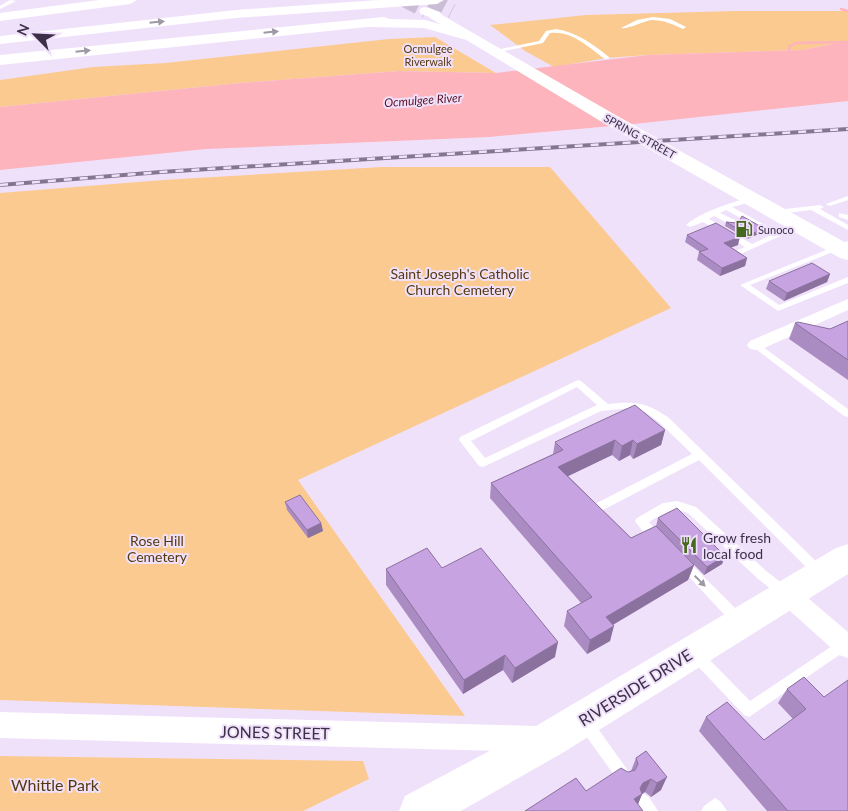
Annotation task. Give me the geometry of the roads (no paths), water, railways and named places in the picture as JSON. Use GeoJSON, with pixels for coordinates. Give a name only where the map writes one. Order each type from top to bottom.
{"type":"FeatureCollection","features":[{"type":"Feature","properties":{"kind":"main road"},"geometry":{"type":"LineString","coordinates":[[0,17],[130,0]]}},
{"type":"Feature","properties":{"kind":"main road"},"geometry":{"type":"LineString","coordinates":[[0,29],[256,0]]}},
{"type":"Feature","properties":{"kind":"main road"},"geometry":{"type":"LineString","coordinates":[[97,5],[145,3]]}},
{"type":"Feature","properties":{"kind":"main road"},"geometry":{"type":"LineString","coordinates":[[0,23],[145,3]]}},
{"type":"Feature","properties":{"kind":"main road"},"geometry":{"type":"LineString","coordinates":[[0,40],[236,14],[362,4],[432,9]]}},
{"type":"Feature","properties":{"kind":"main road"},"geometry":{"type":"LineString","coordinates":[[368,23],[432,9]]}},
{"type":"Feature","properties":{"kind":"main road","name":"SPRING STREET"},"geometry":{"type":"LineString","coordinates":[[432,9],[487,47],[613,121],[799,226],[845,248]]}},
{"type":"Feature","properties":{"kind":"main road"},"geometry":{"type":"LineString","coordinates":[[452,11],[482,30],[487,47]]}},
{"type":"Feature","properties":{"kind":"main road"},"geometry":{"type":"LineString","coordinates":[[0,60],[368,23],[425,24],[487,47]]}},
{"type":"Feature","properties":{"kind":"main road","name":"RIVERSIDE DRIVE"},"geometry":{"type":"LineString","coordinates":[[420,811],[550,740],[834,566]]}},
{"type":"Feature","properties":{"kind":"street"},"geometry":{"type":"LineString","coordinates":[[756,345],[848,304]]}},
{"type":"Feature","properties":{"kind":"street"},"geometry":{"type":"LineString","coordinates":[[786,594],[846,645]]}},
{"type":"Feature","properties":{"kind":"street","name":"JONES STREET"},"geometry":{"type":"LineString","coordinates":[[0,725],[550,740]]}},
{"type":"Feature","properties":{"kind":"lane"},"geometry":{"type":"LineString","coordinates":[[0,8],[9,5],[14,1],[12,0]]}},
{"type":"Feature","properties":{"kind":"lane"},"geometry":{"type":"LineString","coordinates":[[624,28],[639,20],[658,18],[672,21],[683,27]]}},
{"type":"Feature","properties":{"kind":"lane"},"geometry":{"type":"LineString","coordinates":[[487,47],[541,42],[545,38],[545,34],[552,31],[564,31],[607,58]]}},
{"type":"Feature","properties":{"kind":"lane"},"geometry":{"type":"LineString","coordinates":[[690,225],[726,207],[752,199]]}},
{"type":"Feature","properties":{"kind":"lane"},"geometry":{"type":"LineString","coordinates":[[726,207],[777,235]]}},
{"type":"Feature","properties":{"kind":"lane"},"geometry":{"type":"LineString","coordinates":[[777,212],[816,208],[848,228]]}},
{"type":"Feature","properties":{"kind":"lane"},"geometry":{"type":"LineString","coordinates":[[714,213],[734,223]]}},
{"type":"Feature","properties":{"kind":"lane"},"geometry":{"type":"LineString","coordinates":[[702,218],[751,247]]}},
{"type":"Feature","properties":{"kind":"lane"},"geometry":{"type":"LineString","coordinates":[[736,254],[799,226]]}},
{"type":"Feature","properties":{"kind":"lane"},"geometry":{"type":"LineString","coordinates":[[755,236],[765,241]]}},
{"type":"Feature","properties":{"kind":"lane"},"geometry":{"type":"LineString","coordinates":[[845,248],[744,285],[778,308],[848,280]]}},
{"type":"Feature","properties":{"kind":"lane"},"geometry":{"type":"LineString","coordinates":[[756,345],[848,414]]}},
{"type":"Feature","properties":{"kind":"lane"},"geometry":{"type":"LineString","coordinates":[[606,407],[578,384],[464,440],[483,463],[599,408],[631,405],[648,409],[664,420],[700,456],[834,566]]}},
{"type":"Feature","properties":{"kind":"lane"},"geometry":{"type":"LineString","coordinates":[[597,508],[700,456]]}},
{"type":"Feature","properties":{"kind":"lane"},"geometry":{"type":"LineString","coordinates":[[740,622],[641,521],[667,506],[677,505],[692,510],[760,574],[786,594]]}},
{"type":"Feature","properties":{"kind":"lane"},"geometry":{"type":"LineString","coordinates":[[693,651],[748,710],[846,645]]}},
{"type":"Feature","properties":{"kind":"lane"},"geometry":{"type":"LineString","coordinates":[[582,720],[624,777]]}},
{"type":"Feature","properties":{"kind":"lane"},"geometry":{"type":"LineString","coordinates":[[709,811],[715,806],[719,811]]}},
{"type":"Feature","properties":{"kind":"water","name":"Ocmulgee River"},"geometry":{"type":"Polygon","coordinates":[[[848,41],[848,101],[634,124],[489,137],[206,149],[0,170],[0,107],[241,83],[399,71],[496,73],[648,55],[802,50],[848,41]]]}},
{"type":"Feature","properties":{"kind":"waterway"},"geometry":{"type":"LineString","coordinates":[[841,9],[848,11]]}},
{"type":"Feature","properties":{"kind":"waterway"},"geometry":{"type":"LineString","coordinates":[[792,56],[789,52],[790,46],[796,43],[848,42]]}},
{"type":"Feature","properties":{"kind":"tunnel"},"geometry":{"type":"LineString","coordinates":[[405,0],[426,11]]}},
{"type":"Feature","properties":{"kind":"tunnel"},"geometry":{"type":"LineString","coordinates":[[431,0],[452,11]]}},
{"type":"Feature","properties":{"kind":"railway"},"geometry":{"type":"LineString","coordinates":[[0,185],[161,172],[848,129]]}},
{"type":"Feature","properties":{"kind":"place","name":"Sunoco"},"geometry":{"type":"Point","coordinates":[744,229]}},
{"type":"Feature","properties":{"kind":"place","name":"Grow fresh local food"},"geometry":{"type":"Point","coordinates":[689,545]}},
{"type":"Feature","properties":{"kind":"park label","name":"Ocmulgee Riverwalk"},"geometry":{"type":"Point","coordinates":[428,54]}},
{"type":"Feature","properties":{"kind":"park label","name":"Saint Joseph's Catholic Church Cemetery"},"geometry":{"type":"Point","coordinates":[460,282]}},
{"type":"Feature","properties":{"kind":"park label","name":"Rose Hill Cemetery"},"geometry":{"type":"Point","coordinates":[157,548]}},
{"type":"Feature","properties":{"kind":"park label","name":"Whittle Park"},"geometry":{"type":"Point","coordinates":[55,784]}}]}
